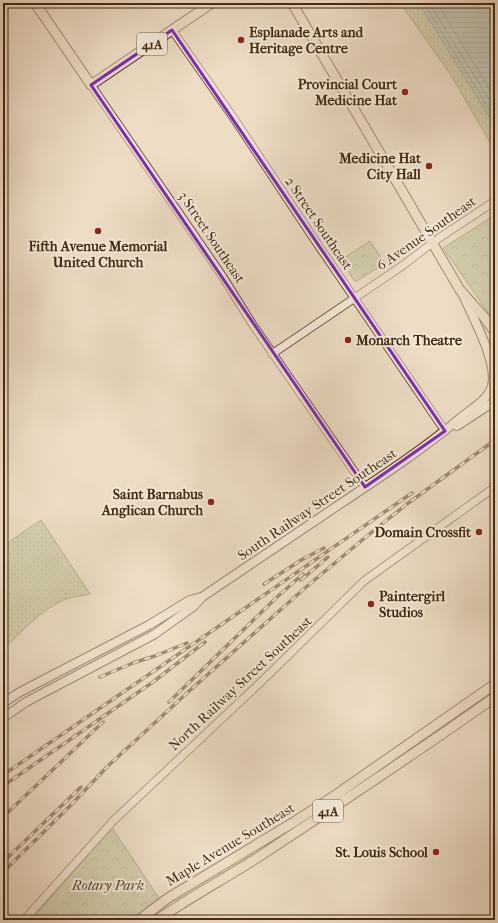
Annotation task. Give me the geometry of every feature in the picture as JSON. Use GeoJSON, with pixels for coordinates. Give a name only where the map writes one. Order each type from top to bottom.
{"type":"FeatureCollection","features":[{"type":"Feature","properties":{"kind":"main road","name":"3 Street Southeast"},"geometry":{"type":"LineString","coordinates":[[35,3],[91,86]]}},
{"type":"Feature","properties":{"kind":"main road","name":"41A"},"geometry":{"type":"LineString","coordinates":[[91,86],[212,3]]}},
{"type":"Feature","properties":{"kind":"main road"},"geometry":{"type":"LineString","coordinates":[[292,3],[460,290],[495,332]]}},
{"type":"Feature","properties":{"kind":"main road","name":"South Railway Street Southeast"},"geometry":{"type":"LineString","coordinates":[[3,718],[26,702],[155,634],[194,606],[202,597],[445,431],[486,396],[492,386],[494,376],[493,366],[490,355],[460,290]]}},
{"type":"Feature","properties":{"kind":"main road","name":"South Railway Street Southeast"},"geometry":{"type":"LineString","coordinates":[[445,431],[459,425],[495,401]]}},
{"type":"Feature","properties":{"kind":"main road","name":"South Railway Street Southeast"},"geometry":{"type":"LineString","coordinates":[[3,703],[20,692],[148,625],[190,600],[202,597]]}},
{"type":"Feature","properties":{"kind":"main road","name":"Maple Avenue Southeast"},"geometry":{"type":"LineString","coordinates":[[139,920],[168,898],[294,822],[337,794],[495,684]]}},
{"type":"Feature","properties":{"kind":"main road","name":"Maple Avenue Southeast"},"geometry":{"type":"LineString","coordinates":[[157,920],[259,857],[343,802],[495,697]]}},
{"type":"Feature","properties":{"kind":"street","name":"2 Street Southeast"},"geometry":{"type":"LineString","coordinates":[[172,30],[445,431]]}},
{"type":"Feature","properties":{"kind":"street","name":"3 Street Southeast"},"geometry":{"type":"LineString","coordinates":[[91,86],[223,277],[272,354],[365,487]]}},
{"type":"Feature","properties":{"kind":"street","name":"6 Avenue Southeast"},"geometry":{"type":"LineString","coordinates":[[272,354],[495,201]]}},
{"type":"Feature","properties":{"kind":"street","name":"North Railway Street Southeast"},"geometry":{"type":"LineString","coordinates":[[24,920],[114,820],[272,671],[364,581],[495,487]]}},
{"type":"Feature","properties":{"kind":"highlighted area"},"geometry":{"type":"Polygon","coordinates":[[[172,30],[445,431],[365,487],[91,85],[172,30]]]}},
{"type":"Feature","properties":{"kind":"green space"},"geometry":{"type":"Polygon","coordinates":[[[400,3],[419,3],[495,126],[495,151],[451,75],[400,3]]]}},
{"type":"Feature","properties":{"kind":"green space"},"geometry":{"type":"Polygon","coordinates":[[[495,215],[495,322],[443,248],[495,215]]]}},
{"type":"Feature","properties":{"kind":"green space"},"geometry":{"type":"Polygon","coordinates":[[[370,241],[385,263],[355,282],[341,260],[370,241]]]}},
{"type":"Feature","properties":{"kind":"green space"},"geometry":{"type":"Polygon","coordinates":[[[41,520],[90,594],[72,597],[57,603],[32,621],[3,649],[3,546],[41,520]]]}},
{"type":"Feature","properties":{"kind":"green space","name":"Rotary Park"},"geometry":{"type":"Polygon","coordinates":[[[112,828],[159,898],[133,920],[31,920],[112,828]]]}},
{"type":"Feature","properties":{"kind":"water"},"geometry":{"type":"Polygon","coordinates":[[[419,3],[495,3],[495,126],[419,3]]]}},
{"type":"Feature","properties":{"kind":"railway"},"geometry":{"type":"LineString","coordinates":[[3,872],[109,765],[305,588],[407,504],[495,440]]}},
{"type":"Feature","properties":{"kind":"railway"},"geometry":{"type":"LineString","coordinates":[[3,775],[412,493]]}},
{"type":"Feature","properties":{"kind":"railway"},"geometry":{"type":"LineString","coordinates":[[264,584],[303,559],[324,548]]}},
{"type":"Feature","properties":{"kind":"railway"},"geometry":{"type":"LineString","coordinates":[[301,580],[328,557]]}},
{"type":"Feature","properties":{"kind":"railway"},"geometry":{"type":"LineString","coordinates":[[169,702],[276,598],[303,574]]}},
{"type":"Feature","properties":{"kind":"railway"},"geometry":{"type":"LineString","coordinates":[[3,786],[153,682],[205,642]]}},
{"type":"Feature","properties":{"kind":"railway"},"geometry":{"type":"LineString","coordinates":[[100,677],[187,643]]}},
{"type":"Feature","properties":{"kind":"railway"},"geometry":{"type":"LineString","coordinates":[[3,817],[103,722]]}},
{"type":"Feature","properties":{"kind":"railway"},"geometry":{"type":"LineString","coordinates":[[3,862],[81,787]]}},
{"type":"Feature","properties":{"kind":"place","name":"Esplanade Arts and Heritage Centre"},"geometry":{"type":"Point","coordinates":[241,40]}},
{"type":"Feature","properties":{"kind":"place","name":"Provincial Court Medicine Hat"},"geometry":{"type":"Point","coordinates":[405,92]}},
{"type":"Feature","properties":{"kind":"place","name":"Medicine Hat City Hall"},"geometry":{"type":"Point","coordinates":[429,166]}},
{"type":"Feature","properties":{"kind":"place","name":"Fifth Avenue Memorial United Church"},"geometry":{"type":"Point","coordinates":[98,231]}},
{"type":"Feature","properties":{"kind":"place","name":"Monarch Theatre"},"geometry":{"type":"Point","coordinates":[348,340]}},
{"type":"Feature","properties":{"kind":"place","name":"Saint Barnabus Anglican Church"},"geometry":{"type":"Point","coordinates":[211,502]}},
{"type":"Feature","properties":{"kind":"place","name":"Domain Crossfit"},"geometry":{"type":"Point","coordinates":[479,532]}},
{"type":"Feature","properties":{"kind":"place","name":"Paintergirl Studios"},"geometry":{"type":"Point","coordinates":[371,604]}},
{"type":"Feature","properties":{"kind":"place","name":"St. Louis School"},"geometry":{"type":"Point","coordinates":[436,852]}}]}
